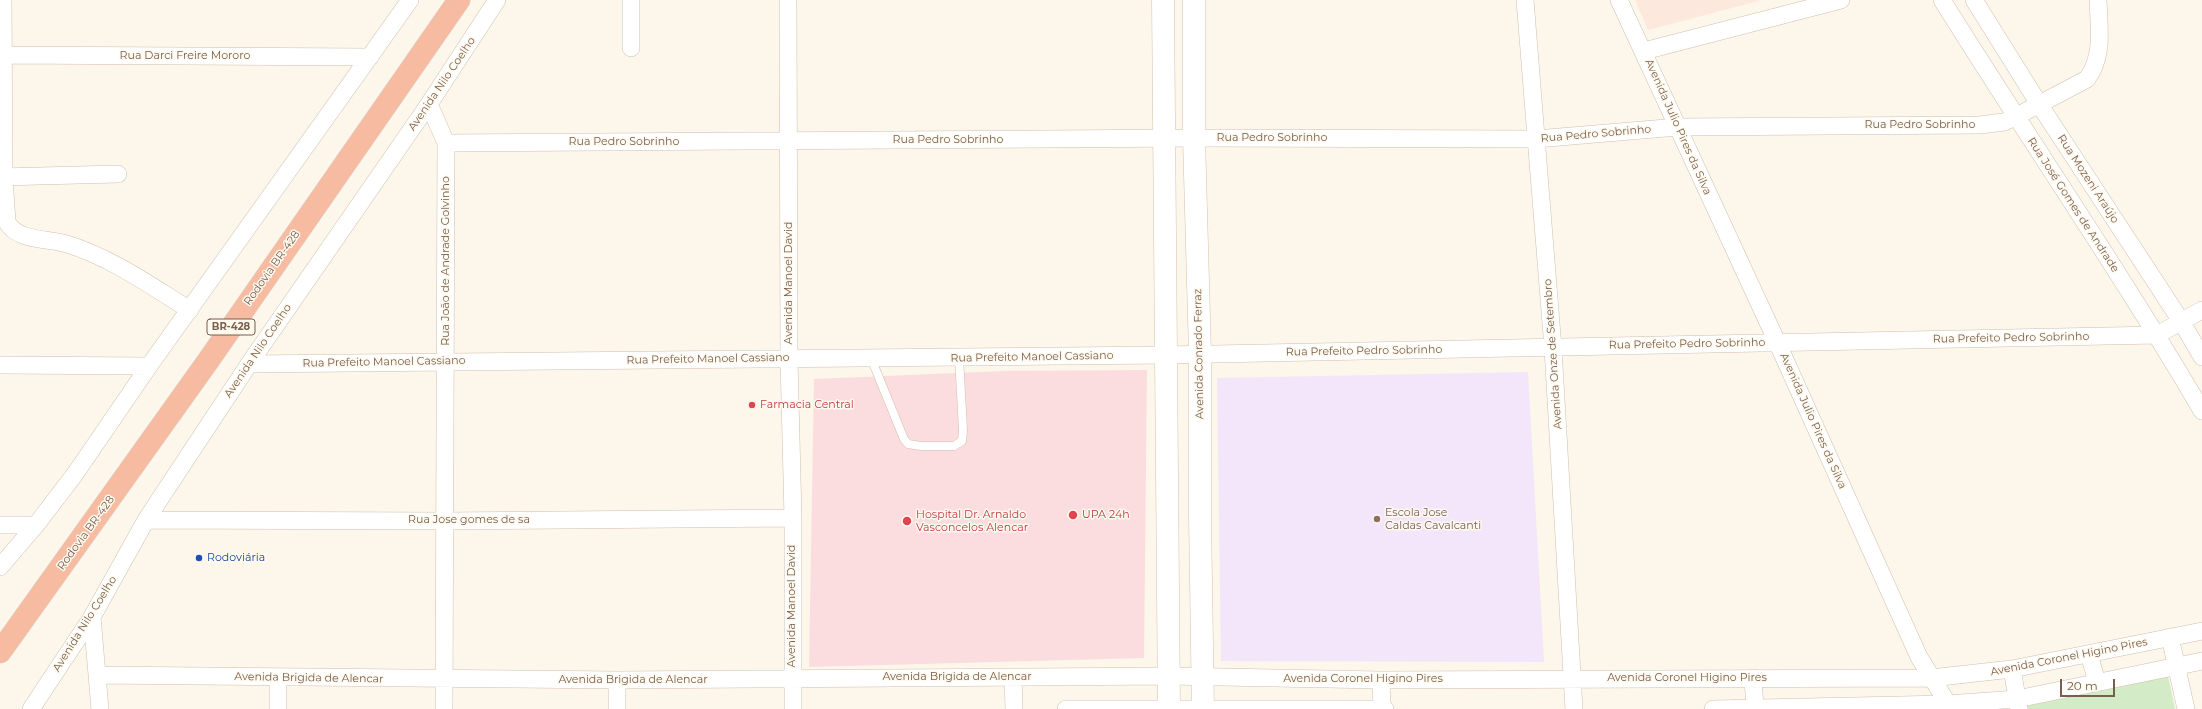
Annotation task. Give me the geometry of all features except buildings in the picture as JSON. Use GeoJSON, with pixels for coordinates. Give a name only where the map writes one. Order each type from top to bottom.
{"type":"FeatureCollection","features":[{"type":"Feature","properties":{"kind":"highway","name":"Rodovia BR-428"},"geometry":{"type":"LineString","coordinates":[[0,652],[208,361],[459,0]]}},
{"type":"Feature","properties":{"kind":"street"},"geometry":{"type":"LineString","coordinates":[[3,0],[1,55],[2,177],[7,222],[14,232],[20,235],[66,244],[100,256],[190,310]]}},
{"type":"Feature","properties":{"kind":"street"},"geometry":{"type":"LineString","coordinates":[[0,567],[36,525],[75,474],[149,366],[410,0]]}},
{"type":"Feature","properties":{"kind":"street","name":"Avenida Nilo Coelho"},"geometry":{"type":"LineString","coordinates":[[31,709],[92,617],[146,520],[249,364],[428,104],[497,0]]}},
{"type":"Feature","properties":{"kind":"street"},"geometry":{"type":"LineString","coordinates":[[631,0],[631,48]]}},
{"type":"Feature","properties":{"kind":"street","name":"Avenida Manoel David"},"geometry":{"type":"LineString","coordinates":[[788,0],[789,359],[793,709]]}},
{"type":"Feature","properties":{"kind":"street"},"geometry":{"type":"LineString","coordinates":[[1163,0],[1169,709]]}},
{"type":"Feature","properties":{"kind":"street","name":"Avenida Conrado Ferraz"},"geometry":{"type":"LineString","coordinates":[[1194,0],[1194,138],[1200,354],[1200,517],[1203,709]]}},
{"type":"Feature","properties":{"kind":"street","name":"Avenida Onze de Setembro"},"geometry":{"type":"LineString","coordinates":[[1525,0],[1553,348],[1574,709]]}},
{"type":"Feature","properties":{"kind":"street","name":"Avenida Julio Pires da Silva"},"geometry":{"type":"LineString","coordinates":[[1620,0],[1777,342],[1919,657],[1949,706]]}},
{"type":"Feature","properties":{"kind":"street"},"geometry":{"type":"LineString","coordinates":[[1644,50],[1841,0]]}},
{"type":"Feature","properties":{"kind":"street","name":"Rua José Gomes de Andrade"},"geometry":{"type":"LineString","coordinates":[[1942,0],[2015,117],[2157,335],[2202,411]]}},
{"type":"Feature","properties":{"kind":"street","name":"Rua Mozeni Araújo"},"geometry":{"type":"LineString","coordinates":[[1974,0],[2039,104],[2181,321],[2202,357]]}},
{"type":"Feature","properties":{"kind":"street","name":"Rua Pedro Sobrinho"},"geometry":{"type":"LineString","coordinates":[[446,143],[1194,138],[1536,139],[1678,126],[1980,125],[2004,122],[2087,79],[2095,68],[2099,53],[2098,0]]}},
{"type":"Feature","properties":{"kind":"street"},"geometry":{"type":"LineString","coordinates":[[1163,41],[1194,38]]}},
{"type":"Feature","properties":{"kind":"street","name":"Rua Darci Freire Mororo"},"geometry":{"type":"LineString","coordinates":[[1,55],[370,57]]}},
{"type":"Feature","properties":{"kind":"street","name":"Rua João de Andrade Golvinho"},"geometry":{"type":"LineString","coordinates":[[428,104],[446,143],[444,709]]}},
{"type":"Feature","properties":{"kind":"street"},"geometry":{"type":"LineString","coordinates":[[2,177],[118,174]]}},
{"type":"Feature","properties":{"kind":"street"},"geometry":{"type":"LineString","coordinates":[[1164,247],[1197,244]]}},
{"type":"Feature","properties":{"kind":"street","name":"Rua Prefeito Pedro Sobrinho"},"geometry":{"type":"LineString","coordinates":[[1166,355],[2157,335],[2202,310]]}},
{"type":"Feature","properties":{"kind":"street","name":"Rua Prefeito Manoel Cassiano"},"geometry":{"type":"LineString","coordinates":[[249,364],[1166,355]]}},
{"type":"Feature","properties":{"kind":"street"},"geometry":{"type":"LineString","coordinates":[[0,365],[149,366]]}},
{"type":"Feature","properties":{"kind":"street"},"geometry":{"type":"LineString","coordinates":[[1168,519],[1200,517]]}},
{"type":"Feature","properties":{"kind":"street","name":"Rua Jose gomes de sa"},"geometry":{"type":"LineString","coordinates":[[146,520],[445,521],[792,518]]}},
{"type":"Feature","properties":{"kind":"street"},"geometry":{"type":"LineString","coordinates":[[0,525],[36,525]]}},
{"type":"Feature","properties":{"kind":"street"},"geometry":{"type":"LineString","coordinates":[[92,617],[100,709]]}},
{"type":"Feature","properties":{"kind":"street","name":"Avenida Coronel Higino Pires"},"geometry":{"type":"LineString","coordinates":[[1168,676],[1382,680],[1572,678],[1931,678],[2012,669],[2202,631]]}},
{"type":"Feature","properties":{"kind":"street"},"geometry":{"type":"LineString","coordinates":[[2170,637],[2186,709]]}},
{"type":"Feature","properties":{"kind":"street"},"geometry":{"type":"LineString","coordinates":[[2089,654],[2097,682]]}},
{"type":"Feature","properties":{"kind":"street"},"geometry":{"type":"LineString","coordinates":[[1712,709],[2018,704],[2097,682],[2202,661]]}},
{"type":"Feature","properties":{"kind":"street"},"geometry":{"type":"LineString","coordinates":[[2012,669],[2018,704]]}},
{"type":"Feature","properties":{"kind":"street","name":"Avenida Brigida de Alencar"},"geometry":{"type":"LineString","coordinates":[[97,675],[444,680],[1168,676]]}},
{"type":"Feature","properties":{"kind":"street"},"geometry":{"type":"LineString","coordinates":[[278,677],[278,709]]}},
{"type":"Feature","properties":{"kind":"street"},"geometry":{"type":"LineString","coordinates":[[1013,677],[1014,709]]}},
{"type":"Feature","properties":{"kind":"street"},"geometry":{"type":"LineString","coordinates":[[1753,678],[1756,708]]}},
{"type":"Feature","properties":{"kind":"street"},"geometry":{"type":"LineString","coordinates":[[617,680],[617,709]]}},
{"type":"Feature","properties":{"kind":"street"},"geometry":{"type":"LineString","coordinates":[[1066,709],[1383,709],[1382,680]]}},
{"type":"Feature","properties":{"kind":"lane"},"geometry":{"type":"LineString","coordinates":[[871,358],[904,439],[908,444],[921,446],[954,446],[962,441],[963,430],[960,357]]}},
{"type":"Feature","properties":{"kind":"shaded area"},"geometry":{"type":"Polygon","coordinates":[[[1635,0],[1762,0],[1648,30],[1635,0]]]}},
{"type":"Feature","properties":{"kind":"shaded area"},"geometry":{"type":"Polygon","coordinates":[[[1147,370],[1144,658],[809,667],[814,379],[1004,371],[1147,370]]]}},
{"type":"Feature","properties":{"kind":"shaded area","name":"Escola Jose Caldas Cavalcanti"},"geometry":{"type":"Polygon","coordinates":[[[1528,372],[1544,662],[1221,661],[1217,378],[1528,372]]]}},
{"type":"Feature","properties":{"kind":"green space"},"geometry":{"type":"Polygon","coordinates":[[[2168,676],[2175,709],[2028,709],[2027,706],[2168,676]]]}},
{"type":"Feature","properties":{"kind":"place","name":"Farmacia Central"},"geometry":{"type":"Point","coordinates":[752,405]}},
{"type":"Feature","properties":{"kind":"place","name":"UPA 24h"},"geometry":{"type":"Point","coordinates":[1073,515]}},
{"type":"Feature","properties":{"kind":"place","name":"Escola Jose Caldas Cavalcanti"},"geometry":{"type":"Point","coordinates":[1377,519]}},
{"type":"Feature","properties":{"kind":"place","name":"Hospital Dr. Arnaldo Vasconcelos Alencar"},"geometry":{"type":"Point","coordinates":[907,521]}},
{"type":"Feature","properties":{"kind":"place","name":"Rodoviária"},"geometry":{"type":"Point","coordinates":[199,558]}}]}
